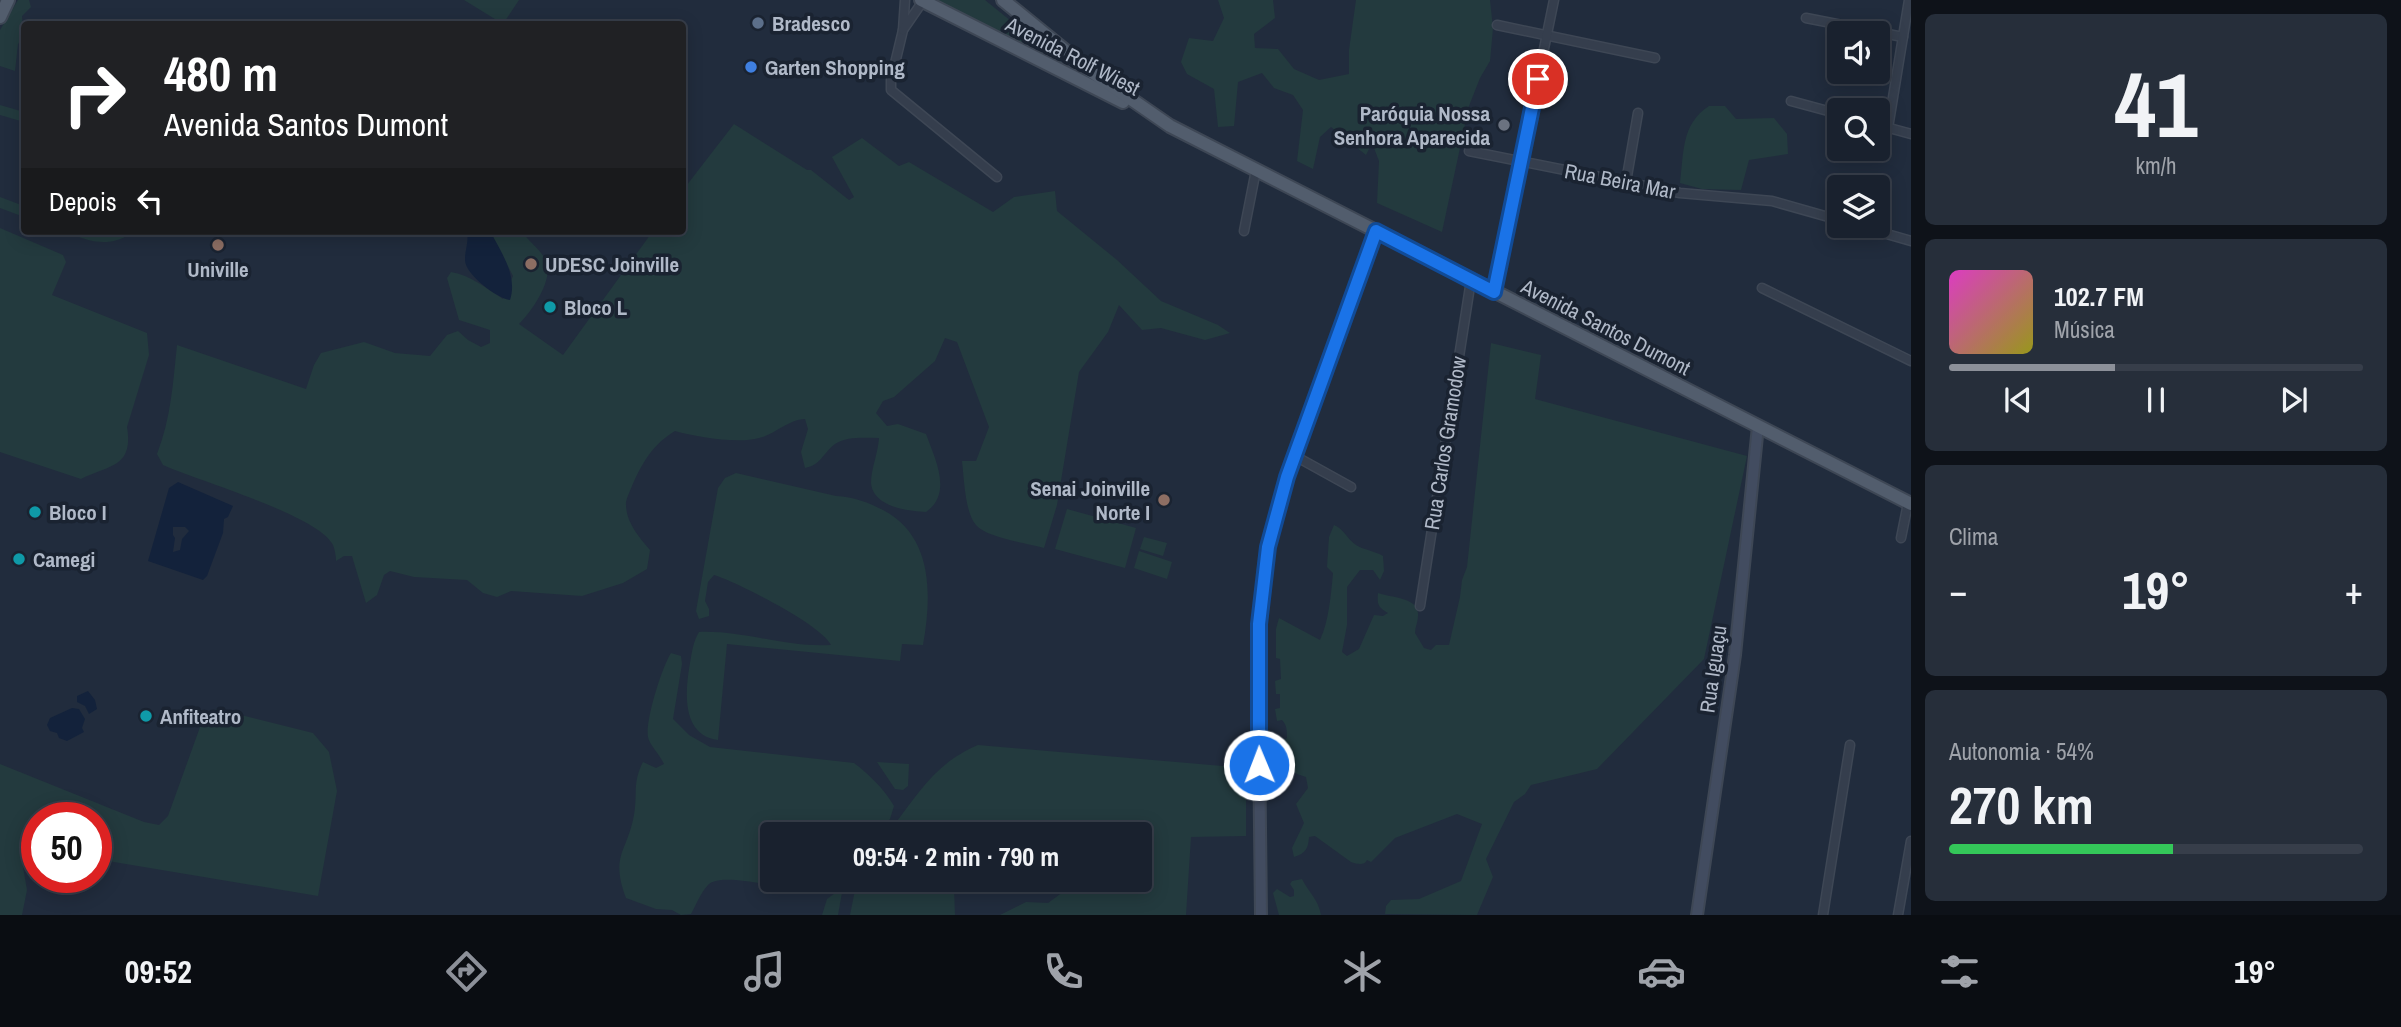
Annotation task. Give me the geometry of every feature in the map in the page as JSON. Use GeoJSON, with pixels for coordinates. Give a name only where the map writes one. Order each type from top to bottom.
{"type":"FeatureCollection","features":[{"type":"Feature","properties":{"kind":"main road"},"geometry":{"type":"LineString","coordinates":[[0,17],[8,0]]}},
{"type":"Feature","properties":{"kind":"main road","name":"Avenida Rolf Wiest"},"geometry":{"type":"LineString","coordinates":[[923,0],[1170,127]]}},
{"type":"Feature","properties":{"kind":"main road","name":"Avenida Santos Dumont"},"geometry":{"type":"LineString","coordinates":[[1003,0],[1089,70],[1170,127],[1909,504]]}},
{"type":"Feature","properties":{"kind":"main road"},"geometry":{"type":"LineString","coordinates":[[1261,915],[1259,624],[1268,547],[1295,456],[1376,231]]}},
{"type":"Feature","properties":{"kind":"main road","name":"Rua Iguaçu"},"geometry":{"type":"LineString","coordinates":[[1697,915],[1737,643],[1758,426]]}},
{"type":"Feature","properties":{"kind":"street"},"geometry":{"type":"LineString","coordinates":[[905,0],[903,30],[891,80],[893,94],[997,177]]}},
{"type":"Feature","properties":{"kind":"street"},"geometry":{"type":"LineString","coordinates":[[903,30],[923,0]]}},
{"type":"Feature","properties":{"kind":"street"},"geometry":{"type":"LineString","coordinates":[[1494,292],[1554,0]]}},
{"type":"Feature","properties":{"kind":"street"},"geometry":{"type":"LineString","coordinates":[[1890,116],[1909,0]]}},
{"type":"Feature","properties":{"kind":"street"},"geometry":{"type":"LineString","coordinates":[[1806,18],[1903,37]]}},
{"type":"Feature","properties":{"kind":"street"},"geometry":{"type":"LineString","coordinates":[[1497,25],[1655,58]]}},
{"type":"Feature","properties":{"kind":"street"},"geometry":{"type":"LineString","coordinates":[[1791,101],[1827,111]]}},
{"type":"Feature","properties":{"kind":"street"},"geometry":{"type":"LineString","coordinates":[[1626,182],[1638,113]]}},
{"type":"Feature","properties":{"kind":"street"},"geometry":{"type":"LineString","coordinates":[[1890,129],[1911,134]]}},
{"type":"Feature","properties":{"kind":"street","name":"Rua Beira Mar"},"geometry":{"type":"LineString","coordinates":[[1469,152],[1696,195],[1772,201],[1827,217]]}},
{"type":"Feature","properties":{"kind":"street"},"geometry":{"type":"LineString","coordinates":[[1244,230],[1256,170]]}},
{"type":"Feature","properties":{"kind":"street"},"geometry":{"type":"LineString","coordinates":[[1890,234],[1911,240]]}},
{"type":"Feature","properties":{"kind":"street","name":"Rua Carlos Gramodow"},"geometry":{"type":"LineString","coordinates":[[1420,606],[1471,280]]}},
{"type":"Feature","properties":{"kind":"street"},"geometry":{"type":"LineString","coordinates":[[1762,288],[1911,362]]}},
{"type":"Feature","properties":{"kind":"street"},"geometry":{"type":"LineString","coordinates":[[1295,456],[1351,487]]}},
{"type":"Feature","properties":{"kind":"street"},"geometry":{"type":"LineString","coordinates":[[1900,538],[1909,504]]}},
{"type":"Feature","properties":{"kind":"street"},"geometry":{"type":"LineString","coordinates":[[1823,915],[1850,745]]}},
{"type":"Feature","properties":{"kind":"street"},"geometry":{"type":"LineString","coordinates":[[1898,915],[1911,841]]}},
{"type":"Feature","properties":{"kind":"green space"},"geometry":{"type":"Polygon","coordinates":[[[18,0],[29,0],[31,7],[21,21],[21,40],[18,44],[15,71],[0,66],[0,30],[18,0]]]}},
{"type":"Feature","properties":{"kind":"green space"},"geometry":{"type":"Polygon","coordinates":[[[464,0],[519,0],[505,21],[498,21],[464,0]]]}},
{"type":"Feature","properties":{"kind":"green space"},"geometry":{"type":"Polygon","coordinates":[[[932,0],[985,0],[1070,69],[932,0]]]}},
{"type":"Feature","properties":{"kind":"green space"},"geometry":{"type":"Polygon","coordinates":[[[1218,0],[1273,0],[1275,18],[1254,34],[1255,48],[1278,49],[1294,69],[1319,80],[1349,74],[1349,50],[1356,0],[1490,0],[1493,28],[1490,61],[1469,106],[1442,232],[1377,203],[1379,161],[1372,143],[1366,155],[1331,127],[1320,137],[1313,169],[1297,161],[1303,110],[1293,95],[1274,88],[1262,73],[1238,82],[1234,126],[1218,127],[1214,89],[1187,74],[1181,62],[1189,38],[1213,41],[1224,18],[1218,0]]]}},
{"type":"Feature","properties":{"kind":"green space"},"geometry":{"type":"Polygon","coordinates":[[[0,105],[21,111],[21,121],[0,115],[0,105]]]}},
{"type":"Feature","properties":{"kind":"green space"},"geometry":{"type":"Polygon","coordinates":[[[1709,106],[1725,106],[1736,119],[1774,118],[1787,134],[1788,154],[1749,160],[1741,190],[1702,189],[1680,183],[1689,130],[1693,121],[1709,106]]]}},
{"type":"Feature","properties":{"kind":"green space"},"geometry":{"type":"Polygon","coordinates":[[[734,124],[811,170],[849,200],[854,197],[832,157],[862,138],[899,166],[909,162],[993,212],[1014,197],[1055,191],[1057,211],[1117,260],[1161,301],[1218,325],[1230,333],[1205,340],[1161,328],[1142,330],[1119,305],[1108,332],[1079,372],[1057,505],[1044,548],[1008,540],[981,530],[972,520],[962,461],[976,461],[989,427],[957,342],[945,338],[935,361],[894,397],[883,401],[876,413],[887,426],[898,424],[926,434],[940,475],[940,486],[939,495],[926,512],[892,506],[878,498],[873,491],[871,478],[879,438],[840,441],[815,464],[805,468],[801,452],[808,429],[805,419],[750,440],[717,439],[675,431],[660,442],[644,462],[626,502],[630,522],[650,550],[647,569],[623,583],[582,596],[511,591],[497,597],[483,593],[467,580],[414,577],[390,571],[384,575],[377,595],[366,603],[352,556],[344,556],[336,561],[333,545],[323,534],[282,511],[163,465],[157,454],[173,387],[177,345],[306,389],[321,353],[364,342],[395,353],[430,356],[447,335],[458,331],[481,347],[490,343],[490,330],[459,320],[447,278],[451,272],[466,276],[503,299],[513,276],[492,235],[525,235],[544,257],[548,269],[544,286],[519,324],[563,355],[650,235],[686,235],[686,186],[734,124]]]}},
{"type":"Feature","properties":{"kind":"green space"},"geometry":{"type":"Polygon","coordinates":[[[0,197],[21,205],[21,216],[0,208],[0,197]]]}},
{"type":"Feature","properties":{"kind":"green space"},"geometry":{"type":"Polygon","coordinates":[[[0,228],[63,255],[66,262],[52,295],[147,333],[149,355],[127,427],[127,450],[117,463],[81,479],[0,452],[0,228]]]}},
{"type":"Feature","properties":{"kind":"green space"},"geometry":{"type":"Polygon","coordinates":[[[74,235],[129,235],[108,242],[74,235]]]}},
{"type":"Feature","properties":{"kind":"green space"},"geometry":{"type":"Polygon","coordinates":[[[1491,343],[1541,355],[1535,399],[1747,456],[1704,659],[1597,769],[1531,785],[1525,794],[1514,802],[1486,859],[1493,877],[1477,915],[1385,914],[1386,906],[1391,900],[1419,899],[1461,881],[1482,824],[1457,814],[1395,838],[1371,862],[1367,860],[1362,864],[1351,862],[1315,836],[1309,837],[1306,850],[1294,857],[1292,848],[1304,823],[1296,804],[1308,788],[1306,777],[1297,774],[1278,760],[1284,752],[1282,741],[1287,735],[1284,722],[1277,721],[1275,709],[1280,708],[1280,694],[1276,694],[1275,681],[1281,679],[1280,659],[1276,658],[1276,629],[1279,618],[1320,640],[1326,624],[1330,598],[1333,573],[1327,567],[1329,537],[1334,525],[1356,545],[1383,556],[1384,571],[1380,580],[1373,570],[1360,570],[1347,587],[1347,625],[1342,652],[1347,656],[1359,649],[1374,615],[1383,616],[1388,613],[1379,605],[1378,593],[1404,599],[1414,605],[1418,616],[1415,633],[1424,648],[1431,650],[1436,645],[1449,645],[1467,567],[1491,343]]]}},
{"type":"Feature","properties":{"kind":"green space"},"geometry":{"type":"Polygon","coordinates":[[[736,473],[860,500],[899,521],[912,535],[920,551],[925,568],[928,606],[923,645],[902,644],[900,661],[727,644],[718,740],[697,730],[688,710],[688,674],[699,632],[798,644],[831,645],[796,616],[741,586],[714,575],[708,582],[705,601],[709,616],[699,619],[696,611],[718,488],[725,478],[736,473]]]}},
{"type":"Feature","properties":{"kind":"green space"},"geometry":{"type":"Polygon","coordinates":[[[1067,509],[1136,528],[1125,568],[1055,549],[1067,509]]]}},
{"type":"Feature","properties":{"kind":"green space"},"geometry":{"type":"Polygon","coordinates":[[[1144,537],[1167,543],[1163,556],[1140,549],[1144,537]]]}},
{"type":"Feature","properties":{"kind":"green space"},"geometry":{"type":"Polygon","coordinates":[[[1139,551],[1172,562],[1167,579],[1134,568],[1139,551]]]}},
{"type":"Feature","properties":{"kind":"green space"},"geometry":{"type":"Polygon","coordinates":[[[671,653],[681,656],[673,719],[689,735],[710,747],[854,763],[866,772],[894,806],[890,819],[888,822],[760,822],[760,883],[716,881],[705,888],[691,914],[681,915],[672,910],[656,909],[626,898],[621,884],[620,863],[634,815],[636,782],[643,762],[656,768],[664,764],[648,737],[649,719],[663,670],[671,653]]]}},
{"type":"Feature","properties":{"kind":"green space"},"geometry":{"type":"Polygon","coordinates":[[[217,709],[313,733],[329,752],[337,791],[318,896],[112,862],[112,809],[159,825],[168,816],[204,716],[217,709]]]}},
{"type":"Feature","properties":{"kind":"green space"},"geometry":{"type":"Polygon","coordinates":[[[978,745],[1246,768],[1246,836],[1191,837],[1186,915],[1000,915],[1026,902],[1048,903],[1063,892],[1152,892],[1152,822],[896,822],[930,779],[963,752],[978,745]]]}},
{"type":"Feature","properties":{"kind":"green space"},"geometry":{"type":"Polygon","coordinates":[[[877,762],[909,764],[908,786],[903,790],[895,789],[877,762]]]}},
{"type":"Feature","properties":{"kind":"green space"},"geometry":{"type":"Polygon","coordinates":[[[0,764],[94,802],[21,802],[21,893],[26,893],[22,915],[0,915],[0,764]]]}},
{"type":"Feature","properties":{"kind":"green space"},"geometry":{"type":"Polygon","coordinates":[[[1302,879],[1316,900],[1321,915],[1279,915],[1273,893],[1277,889],[1290,897],[1294,896],[1290,884],[1302,879]]]}},
{"type":"Feature","properties":{"kind":"green space"},"geometry":{"type":"Polygon","coordinates":[[[836,892],[842,892],[838,915],[822,915],[827,899],[836,892]]]}},
{"type":"Feature","properties":{"kind":"green space"},"geometry":{"type":"Polygon","coordinates":[[[855,892],[954,892],[955,915],[850,915],[855,892]]]}},
{"type":"Feature","properties":{"kind":"water"},"geometry":{"type":"Polygon","coordinates":[[[468,235],[492,235],[510,273],[510,300],[490,290],[470,271],[465,259],[468,235]]]}},
{"type":"Feature","properties":{"kind":"water"},"geometry":{"type":"Polygon","coordinates":[[[178,482],[233,506],[228,517],[224,519],[223,533],[207,576],[203,580],[148,561],[169,488],[178,482]],[[173,527],[173,552],[180,550],[182,539],[189,531],[185,527],[173,527]]]}},
{"type":"Feature","properties":{"kind":"water"},"geometry":{"type":"Polygon","coordinates":[[[88,691],[95,700],[97,709],[89,714],[85,706],[77,702],[77,696],[88,691]]]}},
{"type":"Feature","properties":{"kind":"water"},"geometry":{"type":"Polygon","coordinates":[[[72,708],[79,709],[85,719],[82,728],[84,732],[67,741],[50,731],[47,725],[50,718],[72,708]]]}},
{"type":"Feature","properties":{"kind":"place","name":"Bradesco"},"geometry":{"type":"Point","coordinates":[758,23]}},
{"type":"Feature","properties":{"kind":"place","name":"Garten Shopping"},"geometry":{"type":"Point","coordinates":[751,67]}},
{"type":"Feature","properties":{"kind":"place","name":"Paróquia Nossa Senhora Aparecida"},"geometry":{"type":"Point","coordinates":[1504,125]}},
{"type":"Feature","properties":{"kind":"place","name":"Univille"},"geometry":{"type":"Point","coordinates":[218,245]}},
{"type":"Feature","properties":{"kind":"place","name":"UDESC Joinville"},"geometry":{"type":"Point","coordinates":[531,264]}},
{"type":"Feature","properties":{"kind":"place","name":"Bloco L"},"geometry":{"type":"Point","coordinates":[550,307]}},
{"type":"Feature","properties":{"kind":"place","name":"Senai Joinville Norte I"},"geometry":{"type":"Point","coordinates":[1164,500]}},
{"type":"Feature","properties":{"kind":"place","name":"Bloco I"},"geometry":{"type":"Point","coordinates":[35,512]}},
{"type":"Feature","properties":{"kind":"place","name":"Camegi"},"geometry":{"type":"Point","coordinates":[19,559]}},
{"type":"Feature","properties":{"kind":"place","name":"Anfiteatro"},"geometry":{"type":"Point","coordinates":[146,716]}},
{"type":"Feature","properties":{"kind":"route"},"geometry":{"type":"LineString","coordinates":[[1259,765],[1259,624],[1268,547],[1287,477],[1376,231],[1494,292],[1538,79]]}}]}
